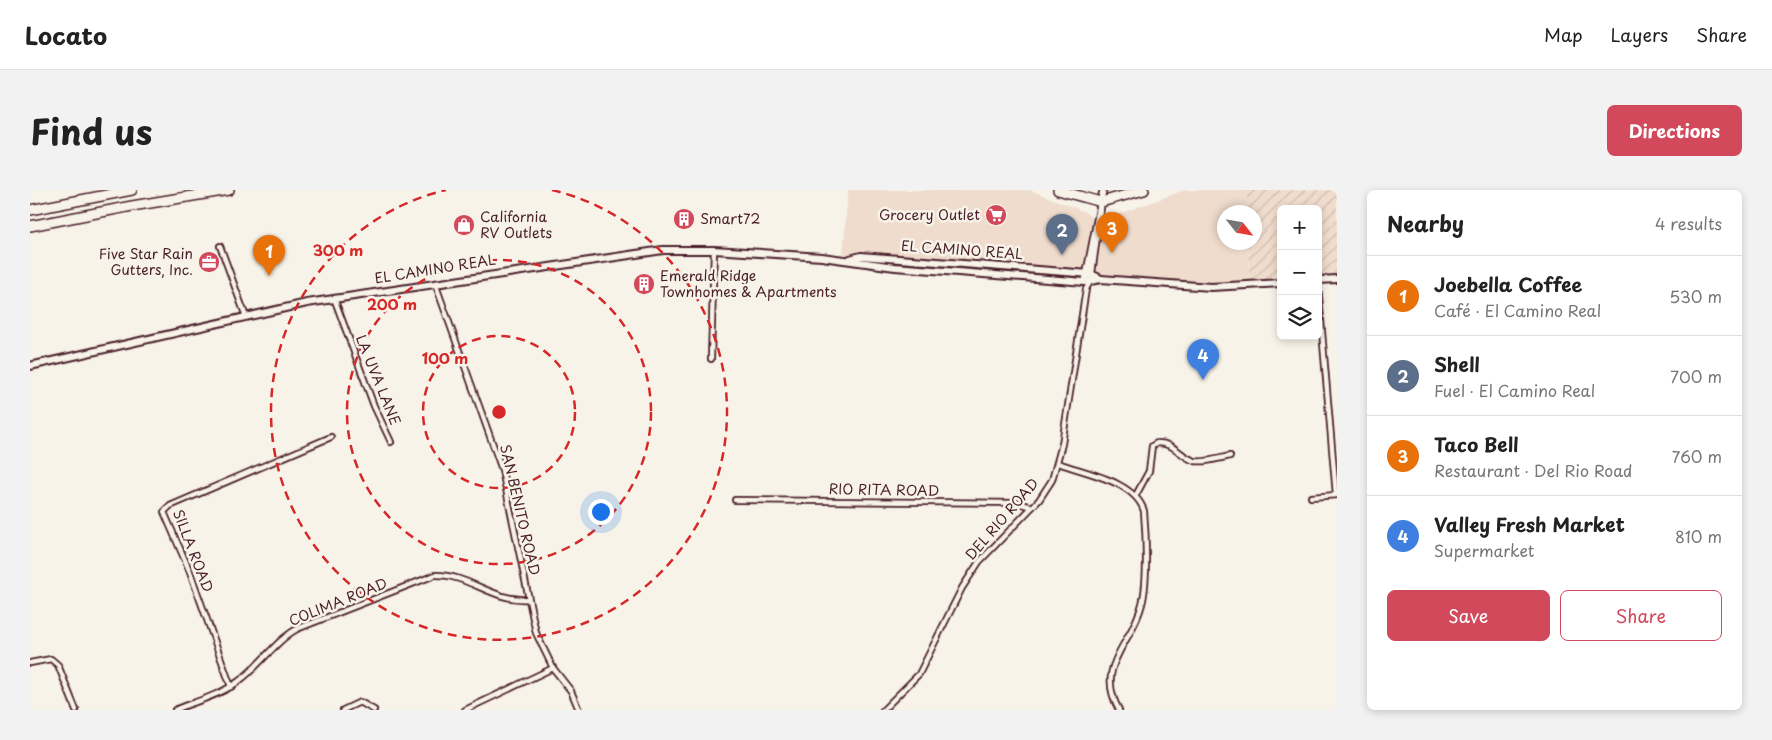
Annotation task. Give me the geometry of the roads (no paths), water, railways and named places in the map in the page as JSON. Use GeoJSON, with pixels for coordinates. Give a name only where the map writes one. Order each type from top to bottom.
{"type":"FeatureCollection","features":[{"type":"Feature","properties":{"kind":"highway"},"geometry":{"type":"LineString","coordinates":[[30,210],[132,190]]}},
{"type":"Feature","properties":{"kind":"highway"},"geometry":{"type":"LineString","coordinates":[[30,226],[132,206],[229,190]]}},
{"type":"Feature","properties":{"kind":"highway"},"geometry":{"type":"LineString","coordinates":[[1058,190],[1101,202],[1144,190]]}},
{"type":"Feature","properties":{"kind":"main road","name":"EL CAMINO REAL"},"geometry":{"type":"LineString","coordinates":[[30,366],[334,298],[644,252],[714,250],[850,259],[869,265],[1087,284],[1101,279]]}},
{"type":"Feature","properties":{"kind":"main road","name":"EL CAMINO REAL"},"geometry":{"type":"LineString","coordinates":[[850,259],[861,256],[1089,274],[1101,279],[1211,287],[1277,284]]}},
{"type":"Feature","properties":{"kind":"main road"},"geometry":{"type":"LineString","coordinates":[[1322,280],[1337,279]]}},
{"type":"Feature","properties":{"kind":"street","name":"DEL RIO ROAD"},"geometry":{"type":"LineString","coordinates":[[882,710],[919,674],[962,588],[979,562],[1032,507],[1048,487],[1058,463],[1103,190]]}},
{"type":"Feature","properties":{"kind":"street"},"geometry":{"type":"LineString","coordinates":[[220,246],[246,317]]}},
{"type":"Feature","properties":{"kind":"street"},"geometry":{"type":"LineString","coordinates":[[711,359],[714,250]]}},
{"type":"Feature","properties":{"kind":"street","name":"SAN BENITO ROAD"},"geometry":{"type":"LineString","coordinates":[[435,283],[502,470],[536,633],[552,668],[570,691],[579,710]]}},
{"type":"Feature","properties":{"kind":"street"},"geometry":{"type":"LineString","coordinates":[[1311,498],[1337,495],[1319,295]]}},
{"type":"Feature","properties":{"kind":"street","name":"LA UVA LANE"},"geometry":{"type":"LineString","coordinates":[[334,298],[374,406],[391,442]]}},
{"type":"Feature","properties":{"kind":"street","name":"SILLA ROAD"},"geometry":{"type":"LineString","coordinates":[[231,687],[190,572],[164,512],[170,506],[254,468],[330,437]]}},
{"type":"Feature","properties":{"kind":"street"},"geometry":{"type":"LineString","coordinates":[[1136,495],[1149,471],[1152,446],[1157,443],[1172,446],[1197,462],[1230,456]]}},
{"type":"Feature","properties":{"kind":"street"},"geometry":{"type":"LineString","coordinates":[[1058,463],[1122,486],[1136,495],[1142,505],[1144,517],[1144,596],[1140,613],[1110,674],[1110,688],[1119,710]]}},
{"type":"Feature","properties":{"kind":"street","name":"RIO RITA ROAD"},"geometry":{"type":"LineString","coordinates":[[735,500],[1018,503],[1032,507]]}},
{"type":"Feature","properties":{"kind":"street","name":"COLIMA ROAD"},"geometry":{"type":"LineString","coordinates":[[175,710],[231,687],[257,667],[286,636],[297,629],[434,575],[452,578],[496,596],[528,598]]}},
{"type":"Feature","properties":{"kind":"street"},"geometry":{"type":"LineString","coordinates":[[30,663],[52,659],[58,665],[76,710]]}},
{"type":"Feature","properties":{"kind":"street"},"geometry":{"type":"LineString","coordinates":[[465,710],[552,668]]}},
{"type":"Feature","properties":{"kind":"street"},"geometry":{"type":"LineString","coordinates":[[343,710],[360,702],[374,710]]}},
{"type":"Feature","properties":{"kind":"place","name":"Grocery Outlet"},"geometry":{"type":"Point","coordinates":[996,215]}},
{"type":"Feature","properties":{"kind":"place","name":"Smart72"},"geometry":{"type":"Point","coordinates":[684,219]}},
{"type":"Feature","properties":{"kind":"place","name":"California RV Outlets"},"geometry":{"type":"Point","coordinates":[464,225]}},
{"type":"Feature","properties":{"kind":"place","name":"Taco Bell"},"geometry":{"type":"Point","coordinates":[1112,253]}},
{"type":"Feature","properties":{"kind":"place","name":"Shell"},"geometry":{"type":"Point","coordinates":[1062,255]}},
{"type":"Feature","properties":{"kind":"place","name":"Five Star Rain Gutters, Inc."},"geometry":{"type":"Point","coordinates":[209,262]}},
{"type":"Feature","properties":{"kind":"place","name":"Joebella Coffee"},"geometry":{"type":"Point","coordinates":[269,276]}},
{"type":"Feature","properties":{"kind":"place","name":"Emerald Ridge Townhomes & Apartments"},"geometry":{"type":"Point","coordinates":[644,284]}},
{"type":"Feature","properties":{"kind":"place","name":"Valley Fresh Market"},"geometry":{"type":"Point","coordinates":[1203,380]}}]}
